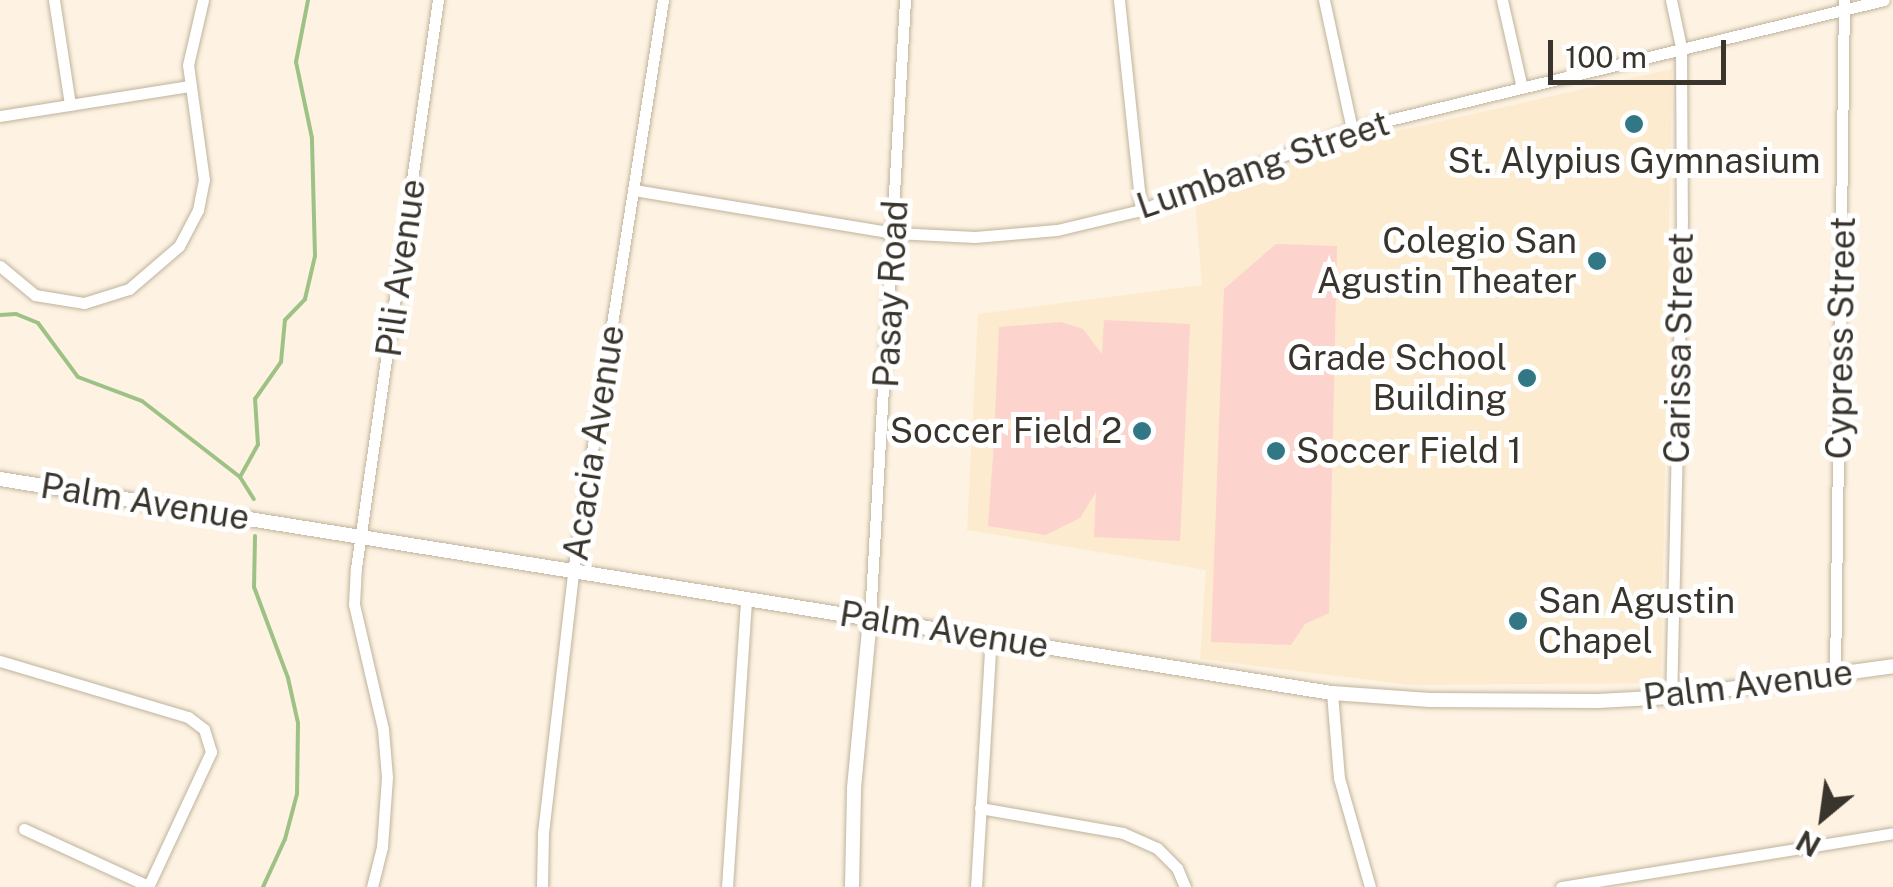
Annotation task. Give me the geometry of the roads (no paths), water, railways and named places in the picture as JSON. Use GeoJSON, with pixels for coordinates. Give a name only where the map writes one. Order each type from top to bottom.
{"type":"FeatureCollection","features":[{"type":"Feature","properties":{"kind":"street"},"geometry":{"type":"LineString","coordinates":[[54,0],[70,105]]}},
{"type":"Feature","properties":{"kind":"street"},"geometry":{"type":"LineString","coordinates":[[0,266],[35,295],[84,304],[130,289],[166,262],[191,227],[204,180],[188,64],[203,0]]}},
{"type":"Feature","properties":{"kind":"street","name":"Pili Avenue"},"geometry":{"type":"LineString","coordinates":[[372,887],[382,846],[387,776],[384,729],[354,604],[438,0]]}},
{"type":"Feature","properties":{"kind":"street","name":"Acacia Avenue"},"geometry":{"type":"LineString","coordinates":[[542,887],[543,833],[573,572],[663,0]]}},
{"type":"Feature","properties":{"kind":"street","name":"Pasay Road"},"geometry":{"type":"LineString","coordinates":[[852,887],[854,788],[870,618],[906,0]]}},
{"type":"Feature","properties":{"kind":"street"},"geometry":{"type":"LineString","coordinates":[[1119,0],[1141,210]]}},
{"type":"Feature","properties":{"kind":"street"},"geometry":{"type":"LineString","coordinates":[[1324,0],[1352,129]]}},
{"type":"Feature","properties":{"kind":"street"},"geometry":{"type":"LineString","coordinates":[[1502,0],[1522,88]]}},
{"type":"Feature","properties":{"kind":"street","name":"Carissa Street"},"geometry":{"type":"LineString","coordinates":[[1670,0],[1681,48],[1682,220],[1670,697]]}},
{"type":"Feature","properties":{"kind":"street","name":"Lumbang Street"},"geometry":{"type":"LineString","coordinates":[[634,190],[895,233],[1022,236],[1141,210],[1352,129],[1681,48],[1844,3],[1884,0]]}},
{"type":"Feature","properties":{"kind":"street","name":"Cypress Street"},"geometry":{"type":"LineString","coordinates":[[1835,676],[1844,3]]}},
{"type":"Feature","properties":{"kind":"street"},"geometry":{"type":"LineString","coordinates":[[0,116],[190,86]]}},
{"type":"Feature","properties":{"kind":"street","name":"Palm Avenue"},"geometry":{"type":"LineString","coordinates":[[0,480],[1332,693],[1547,703],[1670,697],[1893,666]]}},
{"type":"Feature","properties":{"kind":"street"},"geometry":{"type":"LineString","coordinates":[[726,887],[746,598]]}},
{"type":"Feature","properties":{"kind":"street"},"geometry":{"type":"LineString","coordinates":[[976,887],[991,638]]}},
{"type":"Feature","properties":{"kind":"street"},"geometry":{"type":"LineString","coordinates":[[0,660],[188,717],[204,729],[210,752],[148,887],[24,829]]}},
{"type":"Feature","properties":{"kind":"street"},"geometry":{"type":"LineString","coordinates":[[1332,693],[1338,778],[1370,887]]}},
{"type":"Feature","properties":{"kind":"street"},"geometry":{"type":"LineString","coordinates":[[980,808],[1123,833],[1157,848],[1176,868],[1185,887]]}},
{"type":"Feature","properties":{"kind":"street"},"geometry":{"type":"LineString","coordinates":[[1561,887],[1893,832]]}},
{"type":"Feature","properties":{"kind":"waterway"},"geometry":{"type":"LineString","coordinates":[[240,477],[258,445],[255,399],[281,362],[285,320],[305,299],[315,256],[312,138],[296,62],[308,0]]}},
{"type":"Feature","properties":{"kind":"waterway"},"geometry":{"type":"LineString","coordinates":[[0,315],[16,314],[38,323],[78,377],[142,401],[240,477],[254,499]]}},
{"type":"Feature","properties":{"kind":"waterway"},"geometry":{"type":"LineString","coordinates":[[255,536],[254,587],[288,678],[298,723],[297,794],[285,839],[263,887]]}},
{"type":"Feature","properties":{"kind":"place","name":"St. Alypius Gymnasium"},"geometry":{"type":"Point","coordinates":[1634,124]}},
{"type":"Feature","properties":{"kind":"place","name":"Colegio San Agustin Theater"},"geometry":{"type":"Point","coordinates":[1597,261]}},
{"type":"Feature","properties":{"kind":"place","name":"Grade School Building"},"geometry":{"type":"Point","coordinates":[1527,378]}},
{"type":"Feature","properties":{"kind":"place","name":"Soccer Field 2"},"geometry":{"type":"Point","coordinates":[1142,431]}},
{"type":"Feature","properties":{"kind":"place","name":"Soccer Field 1"},"geometry":{"type":"Point","coordinates":[1276,451]}},
{"type":"Feature","properties":{"kind":"place","name":"San Agustin Chapel"},"geometry":{"type":"Point","coordinates":[1518,621]}}]}
